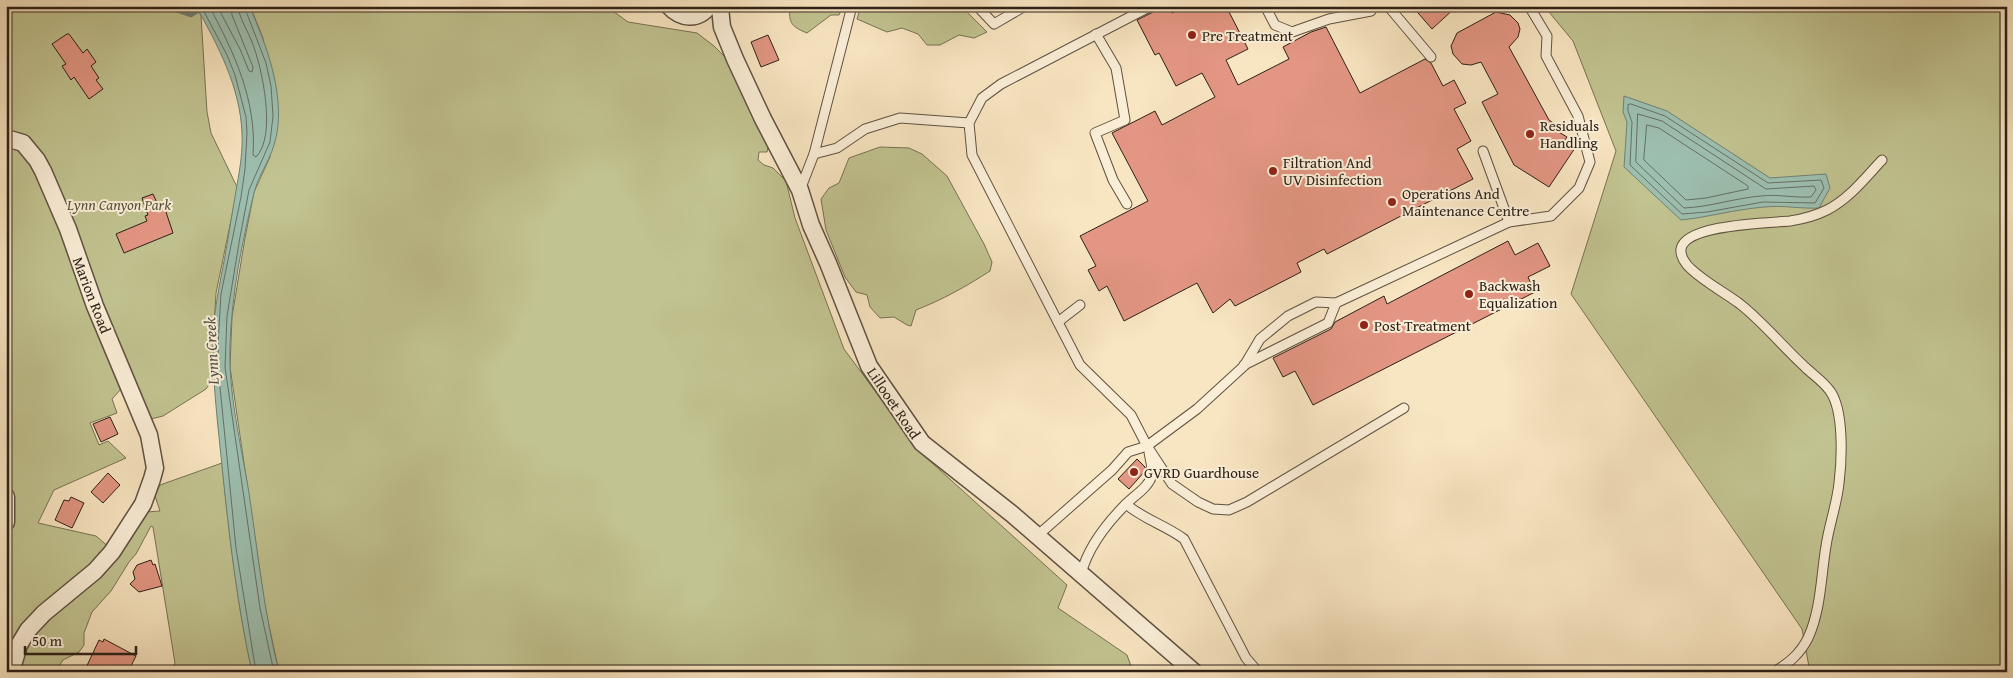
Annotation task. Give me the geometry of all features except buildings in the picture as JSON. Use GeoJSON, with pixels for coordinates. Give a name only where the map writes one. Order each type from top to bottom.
{"type":"FeatureCollection","features":[{"type":"Feature","properties":{"kind":"street"},"geometry":{"type":"LineString","coordinates":[[669,6],[684,16],[694,17],[717,7]]}},
{"type":"Feature","properties":{"kind":"street","name":"Lillooet Road"},"geometry":{"type":"LineString","coordinates":[[717,7],[722,27],[735,60],[800,190],[811,224],[869,366],[922,443],[1012,514],[1194,672]]}},
{"type":"Feature","properties":{"kind":"street","name":"Marion Road"},"geometry":{"type":"LineString","coordinates":[[6,138],[23,143],[37,160],[43,171],[68,230],[95,306],[149,435],[154,468],[143,504],[112,552],[95,571],[44,613],[28,630],[19,645],[11,672]]}},
{"type":"Feature","properties":{"kind":"street"},"geometry":{"type":"LineString","coordinates":[[6,497],[6,522]]}},
{"type":"Feature","properties":{"kind":"lane"},"geometry":{"type":"LineString","coordinates":[[800,190],[814,154],[852,6]]}},
{"type":"Feature","properties":{"kind":"lane"},"geometry":{"type":"LineString","coordinates":[[978,6],[994,24],[1025,6]]}},
{"type":"Feature","properties":{"kind":"lane"},"geometry":{"type":"LineString","coordinates":[[1150,6],[1001,84],[982,98],[969,123],[972,154],[1080,365],[1131,414],[1148,446],[1172,484],[1198,502],[1213,509],[1229,510],[1247,502],[1404,408]]}},
{"type":"Feature","properties":{"kind":"lane"},"geometry":{"type":"LineString","coordinates":[[1265,6],[1275,25],[1292,32],[1329,19],[1371,11],[1374,6]]}},
{"type":"Feature","properties":{"kind":"lane"},"geometry":{"type":"LineString","coordinates":[[1388,6],[1431,57]]}},
{"type":"Feature","properties":{"kind":"lane"},"geometry":{"type":"LineString","coordinates":[[1244,366],[1260,339],[1288,316],[1316,302],[1336,303],[1509,222],[1551,216],[1579,188],[1590,162],[1578,116],[1546,56],[1547,36],[1529,6]]}},
{"type":"Feature","properties":{"kind":"lane"},"geometry":{"type":"LineString","coordinates":[[1096,34],[1116,68],[1125,120],[1095,133],[1113,180],[1126,204]]}},
{"type":"Feature","properties":{"kind":"lane"},"geometry":{"type":"LineString","coordinates":[[814,154],[837,148],[865,129],[900,118],[969,123]]}},
{"type":"Feature","properties":{"kind":"lane"},"geometry":{"type":"LineString","coordinates":[[1483,150],[1509,222]]}},
{"type":"Feature","properties":{"kind":"lane"},"geometry":{"type":"LineString","coordinates":[[1774,672],[1790,662],[1800,652],[1808,637],[1818,606],[1826,545],[1839,483],[1840,418],[1830,392],[1821,381],[1804,367],[1770,330],[1740,304],[1707,282],[1689,267],[1682,256],[1681,249],[1690,238],[1699,233],[1742,224],[1797,219],[1826,210],[1844,199],[1882,160]]}},
{"type":"Feature","properties":{"kind":"lane"},"geometry":{"type":"LineString","coordinates":[[1037,536],[1112,470],[1128,452],[1148,446],[1196,409],[1244,366],[1328,323],[1336,303]]}},
{"type":"Feature","properties":{"kind":"lane"},"geometry":{"type":"LineString","coordinates":[[1058,322],[1080,305]]}},
{"type":"Feature","properties":{"kind":"lane"},"geometry":{"type":"LineString","coordinates":[[1081,574],[1084,561],[1096,542],[1126,504],[1148,483],[1152,474],[1148,446]]}},
{"type":"Feature","properties":{"kind":"lane"},"geometry":{"type":"LineString","coordinates":[[1126,504],[1139,516],[1171,530],[1184,539],[1246,658],[1258,672]]}},
{"type":"Feature","properties":{"kind":"green space","name":"Lynn Canyon Park"},"geometry":{"type":"Polygon","coordinates":[[[6,6],[196,6],[201,16],[207,112],[211,133],[237,187],[216,293],[213,345],[214,377],[206,389],[163,416],[151,419],[121,389],[112,399],[117,413],[90,423],[99,445],[108,441],[126,458],[54,490],[38,523],[96,536],[117,554],[146,512],[160,511],[155,496],[160,485],[222,463],[234,568],[252,672],[171,672],[175,663],[153,527],[151,526],[136,554],[111,591],[92,612],[84,633],[84,645],[79,652],[63,660],[55,672],[6,672],[6,6]]]}},
{"type":"Feature","properties":{"kind":"green space"},"geometry":{"type":"Polygon","coordinates":[[[250,6],[606,6],[628,22],[697,33],[731,63],[769,143],[767,152],[759,152],[758,160],[764,165],[773,168],[786,181],[795,218],[844,349],[921,453],[1067,585],[1058,608],[1127,655],[1131,666],[1129,672],[279,672],[265,607],[230,367],[232,317],[245,238],[254,192],[270,157],[263,38],[250,6]]]}},
{"type":"Feature","properties":{"kind":"green space"},"geometry":{"type":"Polygon","coordinates":[[[790,6],[843,6],[839,15],[831,15],[807,33],[792,24],[790,6]]]}},
{"type":"Feature","properties":{"kind":"green space"},"geometry":{"type":"Polygon","coordinates":[[[861,6],[961,6],[987,32],[974,38],[959,35],[940,45],[927,45],[918,34],[902,28],[887,32],[857,19],[861,6]]]}},
{"type":"Feature","properties":{"kind":"green space"},"geometry":{"type":"Polygon","coordinates":[[[1544,6],[2007,6],[2007,672],[1810,672],[1802,629],[1571,294],[1616,151],[1573,41],[1544,6]]]}},
{"type":"Feature","properties":{"kind":"green space"},"geometry":{"type":"Polygon","coordinates":[[[880,147],[909,148],[922,154],[947,176],[992,262],[990,271],[981,277],[945,297],[916,310],[911,326],[894,317],[880,318],[870,307],[867,295],[856,292],[845,277],[826,230],[821,199],[829,188],[839,183],[849,158],[880,147]]]}},
{"type":"Feature","properties":{"kind":"water"},"geometry":{"type":"Polygon","coordinates":[[[196,6],[249,6],[269,56],[277,92],[278,128],[274,145],[256,187],[238,268],[231,324],[230,362],[236,418],[265,605],[279,672],[252,672],[242,621],[231,544],[216,406],[213,334],[240,166],[242,133],[237,99],[227,67],[196,6]]]}},
{"type":"Feature","properties":{"kind":"water"},"geometry":{"type":"Polygon","coordinates":[[[1624,96],[1667,111],[1770,178],[1826,174],[1830,188],[1819,208],[1765,207],[1681,220],[1624,167],[1627,122],[1623,112],[1624,96]]]}},
{"type":"Feature","properties":{"kind":"waterway"},"geometry":{"type":"LineString","coordinates":[[165,6],[191,15],[205,6]]}},
{"type":"Feature","properties":{"kind":"place","name":"Pre Treatment"},"geometry":{"type":"Point","coordinates":[1192,35]}},
{"type":"Feature","properties":{"kind":"place","name":"Residuals Handling"},"geometry":{"type":"Point","coordinates":[1530,134]}},
{"type":"Feature","properties":{"kind":"place","name":"Filtration And UV Disinfection"},"geometry":{"type":"Point","coordinates":[1273,171]}},
{"type":"Feature","properties":{"kind":"place","name":"Operations And Maintenance Centre"},"geometry":{"type":"Point","coordinates":[1392,202]}},
{"type":"Feature","properties":{"kind":"place","name":"Backwash Equalization"},"geometry":{"type":"Point","coordinates":[1469,294]}},
{"type":"Feature","properties":{"kind":"place","name":"Post Treatment"},"geometry":{"type":"Point","coordinates":[1364,325]}},
{"type":"Feature","properties":{"kind":"place","name":"GVRD Guardhouse"},"geometry":{"type":"Point","coordinates":[1134,472]}},
{"type":"Feature","properties":{"kind":"water label","name":"Lynn Creek"},"geometry":{"type":"Point","coordinates":[211,351]}}]}
